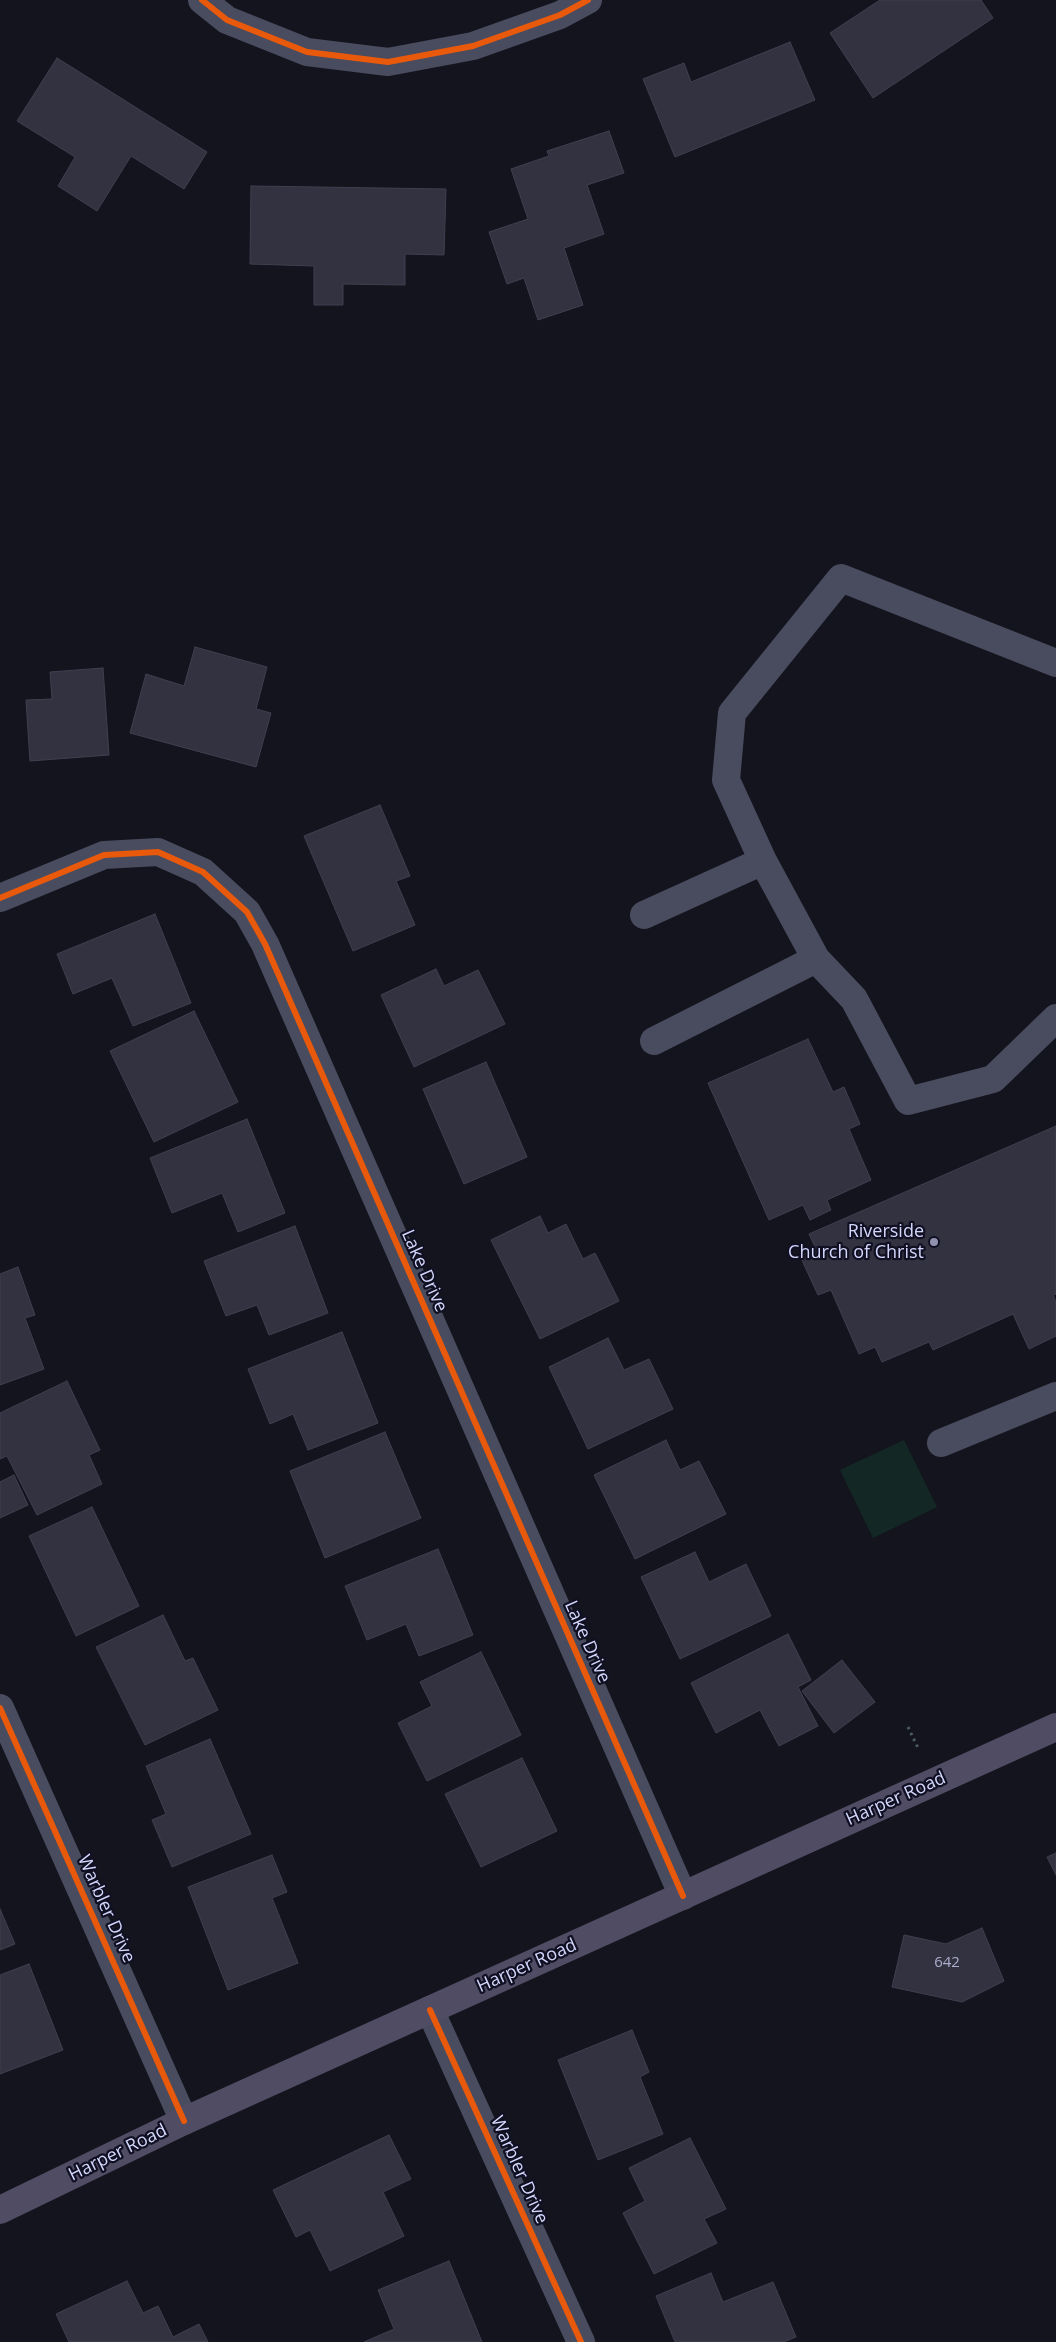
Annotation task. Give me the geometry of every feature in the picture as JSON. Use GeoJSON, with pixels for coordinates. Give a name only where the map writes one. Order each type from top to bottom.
{"type":"FeatureCollection","features":[{"type":"Feature","properties":{"kind":"main road","name":"Harper Road"},"geometry":{"type":"LineString","coordinates":[[0,2210],[184,2121],[1056,1727]]}},
{"type":"Feature","properties":{"kind":"street"},"geometry":{"type":"LineString","coordinates":[[202,0],[227,20],[307,52],[388,62],[473,46],[560,15],[588,0]]}},
{"type":"Feature","properties":{"kind":"street"},"geometry":{"type":"LineString","coordinates":[[1056,663],[841,578],[732,714],[726,780],[763,861],[816,959],[854,999],[908,1101],[994,1079],[1056,1018]]}},
{"type":"Feature","properties":{"kind":"street","name":"Lake Drive"},"geometry":{"type":"LineString","coordinates":[[0,898],[104,855],[158,852],[203,872],[247,912],[277,972],[682,1896]]}},
{"type":"Feature","properties":{"kind":"street"},"geometry":{"type":"LineString","coordinates":[[644,915],[763,861]]}},
{"type":"Feature","properties":{"kind":"street"},"geometry":{"type":"LineString","coordinates":[[654,1041],[816,959]]}},
{"type":"Feature","properties":{"kind":"street"},"geometry":{"type":"LineString","coordinates":[[941,1444],[1054,1402]]}},
{"type":"Feature","properties":{"kind":"street","name":"Warbler Drive"},"geometry":{"type":"LineString","coordinates":[[0,1708],[184,2121]]}},
{"type":"Feature","properties":{"kind":"street","name":"Warbler Drive"},"geometry":{"type":"LineString","coordinates":[[430,2010],[581,2342]]}},
{"type":"Feature","properties":{"kind":"path"},"geometry":{"type":"LineString","coordinates":[[908,1727],[915,1741]]}},
{"type":"Feature","properties":{"kind":"green space"},"geometry":{"type":"Polygon","coordinates":[[[904,1440],[937,1507],[873,1538],[840,1470],[904,1440]]]}},
{"type":"Feature","properties":{"kind":"building"},"geometry":{"type":"Polygon","coordinates":[[[880,0],[981,0],[993,18],[873,98],[830,33],[880,0]]]}},
{"type":"Feature","properties":{"kind":"building"},"geometry":{"type":"Polygon","coordinates":[[[790,42],[815,100],[675,157],[643,79],[684,63],[691,82],[790,42]]]}},
{"type":"Feature","properties":{"kind":"building"},"geometry":{"type":"Polygon","coordinates":[[[57,58],[207,152],[184,189],[131,156],[97,211],[58,186],[75,157],[17,121],[57,58]]]}},
{"type":"Feature","properties":{"kind":"building"},"geometry":{"type":"Polygon","coordinates":[[[609,131],[624,173],[587,185],[604,234],[564,248],[583,305],[538,320],[524,278],[507,284],[489,232],[528,219],[511,169],[549,156],[547,151],[609,131]]]}},
{"type":"Feature","properties":{"kind":"building"},"geometry":{"type":"Polygon","coordinates":[[[251,186],[446,189],[444,255],[405,254],[405,285],[343,284],[343,305],[314,305],[314,266],[250,264],[251,186]]]}},
{"type":"Feature","properties":{"kind":"building"},"geometry":{"type":"Polygon","coordinates":[[[195,647],[267,667],[256,709],[271,713],[256,767],[130,733],[146,674],[184,686],[195,647]]]}},
{"type":"Feature","properties":{"kind":"building"},"geometry":{"type":"Polygon","coordinates":[[[103,668],[109,755],[30,761],[26,700],[52,699],[50,672],[103,668]]]}},
{"type":"Feature","properties":{"kind":"building"},"geometry":{"type":"Polygon","coordinates":[[[380,805],[410,876],[396,881],[415,925],[353,951],[304,836],[380,805]]]}},
{"type":"Feature","properties":{"kind":"building"},"geometry":{"type":"Polygon","coordinates":[[[155,914],[191,1003],[133,1026],[112,978],[73,994],[57,954],[155,914]]]}},
{"type":"Feature","properties":{"kind":"building"},"geometry":{"type":"Polygon","coordinates":[[[436,969],[444,986],[478,970],[505,1024],[414,1067],[381,995],[436,969]]]}},
{"type":"Feature","properties":{"kind":"building"},"geometry":{"type":"Polygon","coordinates":[[[194,1011],[238,1102],[154,1142],[110,1051],[194,1011]]]}},
{"type":"Feature","properties":{"kind":"building"},"geometry":{"type":"Polygon","coordinates":[[[808,1039],[833,1092],[844,1087],[860,1124],[849,1129],[871,1180],[827,1200],[831,1210],[810,1220],[803,1205],[769,1220],[708,1083],[808,1039]]]}},
{"type":"Feature","properties":{"kind":"building"},"geometry":{"type":"Polygon","coordinates":[[[486,1062],[527,1157],[464,1184],[423,1089],[486,1062]]]}},
{"type":"Feature","properties":{"kind":"building"},"geometry":{"type":"Polygon","coordinates":[[[247,1119],[285,1213],[238,1232],[222,1193],[172,1213],[150,1158],[247,1119]]]}},
{"type":"Feature","properties":{"kind":"building","name":"Riverside Church of Christ"},"geometry":{"type":"Polygon","coordinates":[[[1056,1126],[1056,1294],[1053,1295],[1056,1302],[1056,1336],[1029,1349],[1013,1314],[933,1350],[929,1342],[882,1362],[875,1347],[859,1354],[831,1290],[818,1295],[800,1256],[816,1249],[809,1234],[1056,1126]]]}},
{"type":"Feature","properties":{"kind":"building"},"geometry":{"type":"Polygon","coordinates":[[[540,1216],[548,1233],[566,1224],[583,1259],[595,1253],[619,1301],[540,1339],[491,1240],[540,1216]]]}},
{"type":"Feature","properties":{"kind":"building"},"geometry":{"type":"Polygon","coordinates":[[[295,1226],[328,1313],[269,1335],[257,1305],[226,1316],[204,1261],[295,1226]]]}},
{"type":"Feature","properties":{"kind":"building"},"geometry":{"type":"Polygon","coordinates":[[[18,1267],[35,1315],[25,1318],[44,1369],[0,1385],[0,1274],[18,1267]]]}},
{"type":"Feature","properties":{"kind":"building"},"geometry":{"type":"Polygon","coordinates":[[[342,1332],[378,1423],[308,1450],[293,1414],[270,1424],[248,1369],[342,1332]]]}},
{"type":"Feature","properties":{"kind":"building"},"geometry":{"type":"Polygon","coordinates":[[[608,1338],[624,1370],[649,1359],[673,1409],[588,1449],[549,1367],[608,1338]]]}},
{"type":"Feature","properties":{"kind":"building"},"geometry":{"type":"Polygon","coordinates":[[[67,1381],[100,1450],[89,1455],[102,1484],[37,1515],[7,1456],[0,1459],[0,1413],[67,1381]]]}},
{"type":"Feature","properties":{"kind":"building"},"geometry":{"type":"Polygon","coordinates":[[[385,1432],[421,1518],[325,1558],[290,1471],[385,1432]]]}},
{"type":"Feature","properties":{"kind":"building"},"geometry":{"type":"Polygon","coordinates":[[[666,1440],[680,1470],[699,1461],[726,1514],[635,1559],[594,1475],[666,1440]]]}},
{"type":"Feature","properties":{"kind":"building"},"geometry":{"type":"Polygon","coordinates":[[[14,1475],[28,1505],[0,1518],[0,1482],[14,1475]]]}},
{"type":"Feature","properties":{"kind":"building"},"geometry":{"type":"Polygon","coordinates":[[[92,1507],[139,1606],[76,1636],[29,1536],[92,1507]]]}},
{"type":"Feature","properties":{"kind":"building"},"geometry":{"type":"Polygon","coordinates":[[[438,1549],[473,1635],[419,1656],[406,1624],[367,1640],[345,1586],[438,1549]]]}},
{"type":"Feature","properties":{"kind":"building"},"geometry":{"type":"Polygon","coordinates":[[[695,1552],[709,1582],[746,1564],[771,1616],[680,1659],[641,1577],[695,1552]]]}},
{"type":"Feature","properties":{"kind":"building"},"geometry":{"type":"Polygon","coordinates":[[[163,1615],[185,1661],[193,1658],[218,1710],[145,1745],[96,1647],[163,1615]]]}},
{"type":"Feature","properties":{"kind":"building"},"geometry":{"type":"Polygon","coordinates":[[[788,1634],[811,1680],[798,1687],[818,1726],[779,1746],[760,1710],[716,1733],[691,1683],[788,1634]]]}},
{"type":"Feature","properties":{"kind":"building"},"geometry":{"type":"Polygon","coordinates":[[[481,1652],[521,1735],[427,1781],[398,1723],[432,1706],[420,1682],[481,1652]]]}},
{"type":"Feature","properties":{"kind":"building"},"geometry":{"type":"Polygon","coordinates":[[[842,1660],[875,1702],[834,1733],[802,1691],[842,1660]]]}},
{"type":"Feature","properties":{"kind":"building"},"geometry":{"type":"Polygon","coordinates":[[[210,1739],[251,1834],[172,1867],[152,1820],[166,1814],[146,1766],[210,1739]]]}},
{"type":"Feature","properties":{"kind":"building"},"geometry":{"type":"Polygon","coordinates":[[[522,1758],[557,1831],[481,1867],[445,1794],[522,1758]]]}},
{"type":"Feature","properties":{"kind":"building"},"geometry":{"type":"Polygon","coordinates":[[[1056,1853],[1056,1875],[1047,1857],[1056,1853]]]}},
{"type":"Feature","properties":{"kind":"building"},"geometry":{"type":"Polygon","coordinates":[[[272,1855],[287,1892],[272,1898],[298,1963],[228,1990],[188,1887],[272,1855]]]}},
{"type":"Feature","properties":{"kind":"building"},"geometry":{"type":"Polygon","coordinates":[[[0,1909],[15,1944],[0,1950],[0,1909]]]}},
{"type":"Feature","properties":{"kind":"building"},"geometry":{"type":"Polygon","coordinates":[[[982,1928],[1004,1981],[962,2002],[892,1987],[904,1935],[946,1944],[982,1928]]]}},
{"type":"Feature","properties":{"kind":"building"},"geometry":{"type":"Polygon","coordinates":[[[29,1964],[63,2050],[0,2074],[0,1975],[29,1964]]]}},
{"type":"Feature","properties":{"kind":"building"},"geometry":{"type":"Polygon","coordinates":[[[632,2030],[649,2072],[640,2077],[663,2134],[598,2160],[558,2060],[632,2030]]]}},
{"type":"Feature","properties":{"kind":"building"},"geometry":{"type":"Polygon","coordinates":[[[389,2135],[411,2179],[383,2192],[404,2236],[330,2271],[310,2230],[296,2237],[273,2190],[389,2135]]]}},
{"type":"Feature","properties":{"kind":"building"},"geometry":{"type":"Polygon","coordinates":[[[690,2138],[726,2209],[704,2219],[717,2243],[654,2274],[623,2213],[645,2201],[629,2168],[690,2138]]]}},
{"type":"Feature","properties":{"kind":"building"},"geometry":{"type":"Polygon","coordinates":[[[449,2261],[482,2342],[364,2342],[394,2329],[378,2290],[449,2261]]]}},
{"type":"Feature","properties":{"kind":"building"},"geometry":{"type":"Polygon","coordinates":[[[711,2273],[723,2302],[773,2282],[796,2337],[784,2342],[675,2342],[656,2296],[711,2273]]]}},
{"type":"Feature","properties":{"kind":"building"},"geometry":{"type":"Polygon","coordinates":[[[127,2281],[143,2313],[158,2306],[173,2337],[199,2324],[208,2342],[69,2342],[56,2314],[127,2281]]]}},
{"type":"Feature","properties":{"kind":"cycle path"},"geometry":{"type":"LineString","coordinates":[[202,0],[227,20],[307,52],[388,62],[473,46],[560,15],[588,0]]}},
{"type":"Feature","properties":{"kind":"cycle path"},"geometry":{"type":"LineString","coordinates":[[0,898],[104,855],[158,852],[203,872],[247,912],[265,944],[683,1896]]}},
{"type":"Feature","properties":{"kind":"cycle path"},"geometry":{"type":"LineString","coordinates":[[0,1708],[184,2121]]}},
{"type":"Feature","properties":{"kind":"cycle path"},"geometry":{"type":"LineString","coordinates":[[430,2010],[581,2342]]}},
{"type":"Feature","properties":{"kind":"place","name":"Riverside Church of Christ"},"geometry":{"type":"Point","coordinates":[934,1242]}}]}
